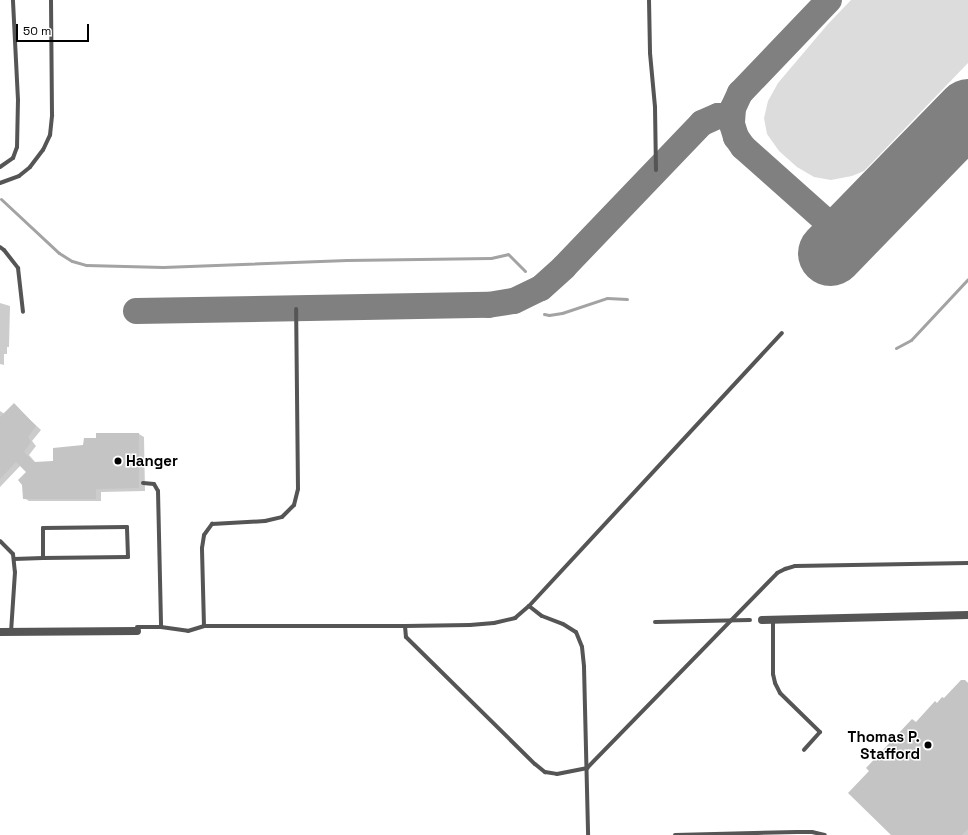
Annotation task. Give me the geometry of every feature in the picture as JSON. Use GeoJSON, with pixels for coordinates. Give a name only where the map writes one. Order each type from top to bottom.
{"type":"FeatureCollection","features":[{"type":"Feature","properties":{"kind":"street"},"geometry":{"type":"LineString","coordinates":[[762,620],[968,615]]}},
{"type":"Feature","properties":{"kind":"street"},"geometry":{"type":"LineString","coordinates":[[0,632],[137,629]]}},
{"type":"Feature","properties":{"kind":"lane"},"geometry":{"type":"LineString","coordinates":[[0,166],[13,158],[18,147],[18,100],[13,0]]}},
{"type":"Feature","properties":{"kind":"lane"},"geometry":{"type":"LineString","coordinates":[[0,184],[19,176],[30,167],[43,150],[50,135],[52,116],[51,0]]}},
{"type":"Feature","properties":{"kind":"lane"},"geometry":{"type":"LineString","coordinates":[[649,0],[650,53],[655,107],[656,170]]}},
{"type":"Feature","properties":{"kind":"lane"},"geometry":{"type":"LineString","coordinates":[[0,247],[18,268],[23,312]]}},
{"type":"Feature","properties":{"kind":"lane"},"geometry":{"type":"LineString","coordinates":[[204,626],[202,548],[204,535],[212,524],[265,521],[282,517],[294,505],[298,489],[296,308]]}},
{"type":"Feature","properties":{"kind":"lane"},"geometry":{"type":"LineString","coordinates":[[137,629],[161,627],[188,631],[204,626],[470,625],[494,623],[515,618],[529,606],[782,333]]}},
{"type":"Feature","properties":{"kind":"lane"},"geometry":{"type":"LineString","coordinates":[[143,483],[154,484],[158,491],[161,627]]}},
{"type":"Feature","properties":{"kind":"lane"},"geometry":{"type":"LineString","coordinates":[[14,559],[128,557],[127,527],[43,528],[43,558]]}},
{"type":"Feature","properties":{"kind":"lane"},"geometry":{"type":"LineString","coordinates":[[0,541],[13,554],[14,559],[15,572],[11,632]]}},
{"type":"Feature","properties":{"kind":"lane"},"geometry":{"type":"LineString","coordinates":[[405,626],[406,637],[535,764],[545,772],[557,774],[587,768],[777,573],[784,569],[795,566],[968,562]]}},
{"type":"Feature","properties":{"kind":"lane"},"geometry":{"type":"LineString","coordinates":[[529,606],[542,616],[563,624],[576,632],[582,647],[584,667],[588,835]]}},
{"type":"Feature","properties":{"kind":"lane"},"geometry":{"type":"LineString","coordinates":[[655,622],[750,620]]}},
{"type":"Feature","properties":{"kind":"lane"},"geometry":{"type":"LineString","coordinates":[[773,620],[773,674],[775,683],[780,693],[820,732],[804,750]]}},
{"type":"Feature","properties":{"kind":"lane"},"geometry":{"type":"LineString","coordinates":[[675,835],[797,832],[812,832],[825,835]]}},
{"type":"Feature","properties":{"kind":"shaded area"},"geometry":{"type":"Polygon","coordinates":[[[851,0],[968,0],[968,63],[864,171],[852,176],[831,180],[814,177],[797,167],[779,151],[767,134],[764,118],[768,101],[778,83],[828,24],[851,0]]]}},
{"type":"Feature","properties":{"kind":"building"},"geometry":{"type":"Polygon","coordinates":[[[14,403],[36,426],[28,437],[31,442],[24,452],[34,462],[53,461],[53,448],[83,445],[84,438],[96,438],[96,433],[139,433],[139,488],[96,489],[96,499],[23,499],[22,485],[18,480],[26,472],[16,462],[0,479],[0,417],[14,403]]]}},
{"type":"Feature","properties":{"kind":"building","name":"Thomas P. Stafford"},"geometry":{"type":"Polygon","coordinates":[[[961,680],[965,680],[968,683],[968,829],[962,835],[891,835],[848,793],[869,771],[866,768],[912,719],[916,722],[935,701],[937,703],[942,697],[944,698],[961,680]]]}},
{"type":"Feature","properties":{"kind":"waterway"},"geometry":{"type":"LineString","coordinates":[[1,199],[59,253],[72,261],[86,265],[163,267],[347,260],[491,258],[508,254],[525,271]]}},
{"type":"Feature","properties":{"kind":"waterway"},"geometry":{"type":"LineString","coordinates":[[896,348],[911,340],[968,279]]}},
{"type":"Feature","properties":{"kind":"waterway"},"geometry":{"type":"LineString","coordinates":[[544,314],[549,315],[562,313],[607,298],[627,299]]}},
{"type":"Feature","properties":{"kind":"taxiway"},"geometry":{"type":"LineString","coordinates":[[829,0],[740,93],[733,108],[732,124],[736,137],[743,147],[845,238]]}},
{"type":"Feature","properties":{"kind":"taxiway"},"geometry":{"type":"LineString","coordinates":[[136,311],[488,305],[514,301],[541,288],[564,267],[702,123],[718,116],[731,116]]}},
{"type":"Feature","properties":{"kind":"runway"},"geometry":{"type":"LineString","coordinates":[[830,253],[968,111]]}},
{"type":"Feature","properties":{"kind":"place","name":"Hanger"},"geometry":{"type":"Point","coordinates":[118,461]}},
{"type":"Feature","properties":{"kind":"place","name":"Thomas P. Stafford"},"geometry":{"type":"Point","coordinates":[928,745]}}]}
